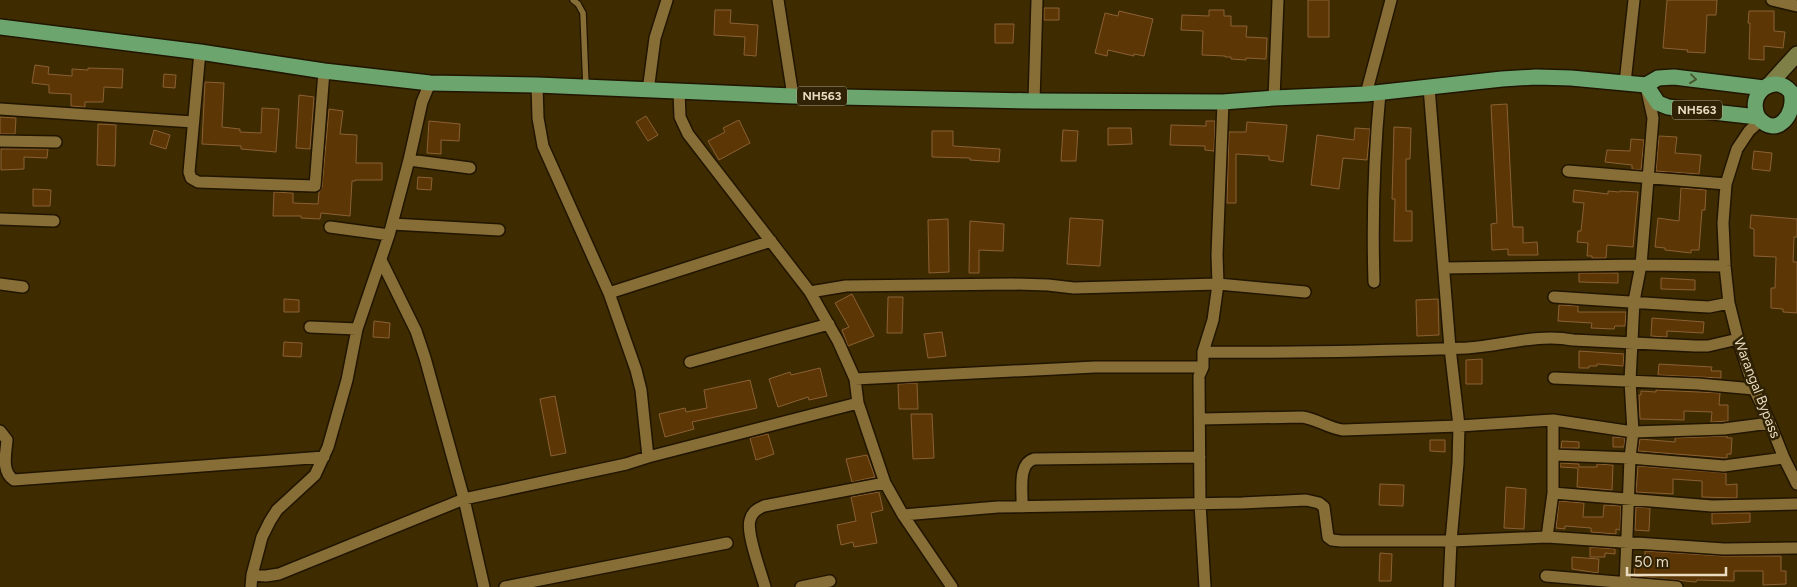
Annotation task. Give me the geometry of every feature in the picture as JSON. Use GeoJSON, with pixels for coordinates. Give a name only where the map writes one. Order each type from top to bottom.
{"type":"FeatureCollection","features":[{"type":"Feature","properties":{"kind":"highway","name":"NH563"},"geometry":{"type":"LineString","coordinates":[[0,27],[200,52],[324,71],[430,83],[586,87],[793,96],[1034,101],[1223,102],[1373,94],[1536,77],[1571,78],[1646,85],[1666,76],[1766,87],[1777,84],[1786,88],[1796,100],[1790,126],[1773,126],[1759,118],[1668,107],[1658,103],[1646,85]]}},
{"type":"Feature","properties":{"kind":"highway"},"geometry":{"type":"LineString","coordinates":[[1759,118],[1755,108],[1756,99],[1766,87]]}},
{"type":"Feature","properties":{"kind":"main road"},"geometry":{"type":"LineString","coordinates":[[1766,87],[1797,54]]}},
{"type":"Feature","properties":{"kind":"street"},"geometry":{"type":"LineString","coordinates":[[648,91],[654,38],[667,0]]}},
{"type":"Feature","properties":{"kind":"street"},"geometry":{"type":"LineString","coordinates":[[778,0],[793,96]]}},
{"type":"Feature","properties":{"kind":"street"},"geometry":{"type":"LineString","coordinates":[[1034,101],[1037,0]]}},
{"type":"Feature","properties":{"kind":"street"},"geometry":{"type":"LineString","coordinates":[[1274,98],[1278,0]]}},
{"type":"Feature","properties":{"kind":"street"},"geometry":{"type":"LineString","coordinates":[[1374,282],[1372,221],[1375,152],[1373,94],[1391,0]]}},
{"type":"Feature","properties":{"kind":"street"},"geometry":{"type":"LineString","coordinates":[[1625,83],[1634,0]]}},
{"type":"Feature","properties":{"kind":"street"},"geometry":{"type":"LineString","coordinates":[[1772,0],[1797,6]]}},
{"type":"Feature","properties":{"kind":"street"},"geometry":{"type":"LineString","coordinates":[[200,52],[189,172],[191,178],[198,182],[315,186],[324,71]]}},
{"type":"Feature","properties":{"kind":"street"},"geometry":{"type":"LineString","coordinates":[[251,587],[252,574],[262,537],[270,521],[277,510],[315,475],[324,457],[347,380],[357,329],[381,260],[409,160],[422,102],[430,83]]}},
{"type":"Feature","properties":{"kind":"street"},"geometry":{"type":"LineString","coordinates":[[1625,584],[1630,458],[1633,432],[1630,381],[1634,301],[1641,265],[1653,118],[1646,85]]}},
{"type":"Feature","properties":{"kind":"street"},"geometry":{"type":"LineString","coordinates":[[537,86],[538,118],[542,146],[608,293],[636,370],[641,390],[648,457]]}},
{"type":"Feature","properties":{"kind":"street"},"geometry":{"type":"LineString","coordinates":[[1429,87],[1458,426],[1458,463],[1449,587]]}},
{"type":"Feature","properties":{"kind":"street"},"geometry":{"type":"LineString","coordinates":[[679,92],[680,116],[684,127],[810,292],[829,324],[855,379],[858,403],[885,482],[903,515],[952,587]]}},
{"type":"Feature","properties":{"kind":"street"},"geometry":{"type":"LineString","coordinates":[[1205,587],[1200,504],[1201,419],[1199,376],[1203,367],[1203,352],[1213,320],[1218,284],[1223,102]]}},
{"type":"Feature","properties":{"kind":"street"},"geometry":{"type":"LineString","coordinates":[[0,109],[193,122]]}},
{"type":"Feature","properties":{"kind":"street","name":"Warangal Bypass"},"geometry":{"type":"LineString","coordinates":[[1759,118],[1737,149],[1726,184],[1722,223],[1725,266],[1729,303],[1754,389],[1797,484]]}},
{"type":"Feature","properties":{"kind":"street"},"geometry":{"type":"LineString","coordinates":[[0,141],[56,142]]}},
{"type":"Feature","properties":{"kind":"street"},"geometry":{"type":"LineString","coordinates":[[409,160],[470,168]]}},
{"type":"Feature","properties":{"kind":"street"},"geometry":{"type":"LineString","coordinates":[[1568,171],[1726,184]]}},
{"type":"Feature","properties":{"kind":"street"},"geometry":{"type":"LineString","coordinates":[[0,219],[54,221]]}},
{"type":"Feature","properties":{"kind":"street"},"geometry":{"type":"LineString","coordinates":[[330,228],[498,230]]}},
{"type":"Feature","properties":{"kind":"street"},"geometry":{"type":"LineString","coordinates":[[608,293],[771,241]]}},
{"type":"Feature","properties":{"kind":"street"},"geometry":{"type":"LineString","coordinates":[[381,260],[416,331],[464,499],[484,587]]}},
{"type":"Feature","properties":{"kind":"street"},"geometry":{"type":"LineString","coordinates":[[1445,268],[1641,265],[1725,266]]}},
{"type":"Feature","properties":{"kind":"street"},"geometry":{"type":"LineString","coordinates":[[0,284],[23,286]]}},
{"type":"Feature","properties":{"kind":"street"},"geometry":{"type":"LineString","coordinates":[[810,292],[846,286],[1012,284],[1074,288],[1218,284],[1305,292]]}},
{"type":"Feature","properties":{"kind":"street"},"geometry":{"type":"LineString","coordinates":[[1554,297],[1690,306],[1729,303]]}},
{"type":"Feature","properties":{"kind":"street"},"geometry":{"type":"LineString","coordinates":[[690,362],[829,324]]}},
{"type":"Feature","properties":{"kind":"street"},"geometry":{"type":"LineString","coordinates":[[310,327],[357,329]]}},
{"type":"Feature","properties":{"kind":"street"},"geometry":{"type":"LineString","coordinates":[[1203,352],[1315,353],[1450,348],[1485,346],[1556,337],[1573,340],[1695,346],[1708,346],[1738,339]]}},
{"type":"Feature","properties":{"kind":"street"},"geometry":{"type":"LineString","coordinates":[[855,379],[1095,367],[1203,367]]}},
{"type":"Feature","properties":{"kind":"street"},"geometry":{"type":"LineString","coordinates":[[1554,378],[1698,384],[1754,389]]}},
{"type":"Feature","properties":{"kind":"street"},"geometry":{"type":"LineString","coordinates":[[252,574],[266,576],[279,574],[464,499],[626,464],[858,403]]}},
{"type":"Feature","properties":{"kind":"street"},"geometry":{"type":"LineString","coordinates":[[1201,419],[1302,417],[1311,418],[1332,428],[1343,430],[1458,426],[1552,420],[1633,432],[1724,429],[1770,423]]}},
{"type":"Feature","properties":{"kind":"street"},"geometry":{"type":"LineString","coordinates":[[1547,537],[1553,493],[1552,420]]}},
{"type":"Feature","properties":{"kind":"street"},"geometry":{"type":"LineString","coordinates":[[0,431],[7,440],[6,471],[14,480],[324,457]]}},
{"type":"Feature","properties":{"kind":"street"},"geometry":{"type":"LineString","coordinates":[[1553,455],[1630,458],[1724,466],[1784,458]]}},
{"type":"Feature","properties":{"kind":"street"},"geometry":{"type":"LineString","coordinates":[[1022,507],[1023,467],[1028,461],[1034,459],[1200,457]]}},
{"type":"Feature","properties":{"kind":"street"},"geometry":{"type":"LineString","coordinates":[[765,587],[749,529],[750,518],[755,510],[764,506],[885,482]]}},
{"type":"Feature","properties":{"kind":"street"},"geometry":{"type":"LineString","coordinates":[[1553,493],[1712,506],[1797,504]]}},
{"type":"Feature","properties":{"kind":"street"},"geometry":{"type":"LineString","coordinates":[[903,515],[998,507],[1313,501],[1320,503],[1324,508],[1328,538],[1332,540],[1451,541],[1547,537],[1724,549],[1797,548]]}},
{"type":"Feature","properties":{"kind":"street"},"geometry":{"type":"LineString","coordinates":[[505,587],[727,543]]}},
{"type":"Feature","properties":{"kind":"street"},"geometry":{"type":"LineString","coordinates":[[1546,576],[1677,587]]}},
{"type":"Feature","properties":{"kind":"street"},"geometry":{"type":"LineString","coordinates":[[801,587],[830,581]]}},
{"type":"Feature","properties":{"kind":"lane"},"geometry":{"type":"LineString","coordinates":[[573,0],[578,4],[583,13],[586,87]]}},
{"type":"Feature","properties":{"kind":"building"},"geometry":{"type":"Polygon","coordinates":[[[1308,0],[1329,0],[1329,37],[1308,37],[1308,0]]]}},
{"type":"Feature","properties":{"kind":"building"},"geometry":{"type":"Polygon","coordinates":[[[1667,0],[1717,0],[1716,15],[1707,15],[1705,53],[1663,48],[1667,0]]]}},
{"type":"Feature","properties":{"kind":"building"},"geometry":{"type":"Polygon","coordinates":[[[1044,8],[1059,8],[1059,20],[1044,20],[1044,8]]]}},
{"type":"Feature","properties":{"kind":"building"},"geometry":{"type":"Polygon","coordinates":[[[715,10],[731,10],[730,23],[758,25],[756,56],[744,55],[745,37],[714,35],[715,10]]]}},
{"type":"Feature","properties":{"kind":"building"},"geometry":{"type":"Polygon","coordinates":[[[1209,10],[1224,10],[1224,16],[1231,16],[1231,26],[1247,26],[1246,37],[1267,38],[1266,59],[1246,58],[1246,60],[1231,59],[1231,57],[1225,56],[1202,55],[1203,31],[1181,30],[1182,15],[1209,16],[1209,10]]]}},
{"type":"Feature","properties":{"kind":"building"},"geometry":{"type":"Polygon","coordinates":[[[1119,11],[1153,19],[1144,56],[1134,54],[1134,56],[1108,50],[1107,56],[1095,53],[1105,13],[1118,16],[1119,11]]]}},
{"type":"Feature","properties":{"kind":"building"},"geometry":{"type":"Polygon","coordinates":[[[1749,11],[1774,11],[1774,31],[1785,32],[1783,48],[1764,46],[1764,60],[1749,59],[1749,11]]]}},
{"type":"Feature","properties":{"kind":"building"},"geometry":{"type":"Polygon","coordinates":[[[995,24],[1014,24],[1013,43],[995,43],[995,24]]]}},
{"type":"Feature","properties":{"kind":"building"},"geometry":{"type":"Polygon","coordinates":[[[35,65],[49,67],[48,74],[72,76],[72,69],[123,69],[122,88],[104,87],[103,102],[85,102],[85,107],[71,106],[71,94],[49,93],[49,85],[32,83],[35,65]]]}},
{"type":"Feature","properties":{"kind":"building"},"geometry":{"type":"Polygon","coordinates":[[[164,74],[176,75],[175,88],[163,87],[164,74]]]}},
{"type":"Feature","properties":{"kind":"building"},"geometry":{"type":"Polygon","coordinates":[[[205,82],[224,83],[222,127],[240,129],[240,132],[261,133],[262,108],[279,109],[276,152],[241,149],[241,146],[202,144],[205,82]]]}},
{"type":"Feature","properties":{"kind":"building"},"geometry":{"type":"Polygon","coordinates":[[[299,95],[314,97],[310,149],[296,148],[299,95]]]}},
{"type":"Feature","properties":{"kind":"building"},"geometry":{"type":"Polygon","coordinates":[[[1507,104],[1513,227],[1523,227],[1523,243],[1537,242],[1538,255],[1508,255],[1508,249],[1492,250],[1491,224],[1497,223],[1491,105],[1507,104]]]}},
{"type":"Feature","properties":{"kind":"building"},"geometry":{"type":"Polygon","coordinates":[[[329,109],[343,111],[340,134],[357,135],[356,163],[382,163],[382,180],[352,181],[350,216],[321,213],[320,219],[301,218],[301,216],[273,216],[274,192],[293,193],[293,203],[318,204],[319,192],[322,187],[329,109]]]}},
{"type":"Feature","properties":{"kind":"building"},"geometry":{"type":"Polygon","coordinates":[[[646,116],[658,135],[648,141],[636,122],[646,116]]]}},
{"type":"Feature","properties":{"kind":"building"},"geometry":{"type":"Polygon","coordinates":[[[0,117],[16,118],[15,134],[0,134],[0,117]]]}},
{"type":"Feature","properties":{"kind":"building"},"geometry":{"type":"Polygon","coordinates":[[[739,120],[750,143],[719,160],[708,141],[725,132],[723,128],[739,120]]]}},
{"type":"Feature","properties":{"kind":"building"},"geometry":{"type":"Polygon","coordinates":[[[429,121],[460,124],[459,141],[441,140],[441,154],[427,153],[429,121]]]}},
{"type":"Feature","properties":{"kind":"building"},"geometry":{"type":"Polygon","coordinates":[[[1206,121],[1215,121],[1214,151],[1205,150],[1205,146],[1170,145],[1171,125],[1206,126],[1206,121]]]}},
{"type":"Feature","properties":{"kind":"building"},"geometry":{"type":"Polygon","coordinates":[[[1247,122],[1287,125],[1283,162],[1269,160],[1269,156],[1236,154],[1236,203],[1227,203],[1229,132],[1246,132],[1247,122]]]}},
{"type":"Feature","properties":{"kind":"building"},"geometry":{"type":"Polygon","coordinates":[[[98,124],[116,125],[115,166],[97,165],[98,124]]]}},
{"type":"Feature","properties":{"kind":"building"},"geometry":{"type":"Polygon","coordinates":[[[1394,127],[1411,128],[1410,159],[1406,159],[1406,211],[1412,211],[1412,241],[1394,241],[1395,199],[1392,199],[1394,127]]]}},
{"type":"Feature","properties":{"kind":"building"},"geometry":{"type":"Polygon","coordinates":[[[1108,128],[1131,128],[1132,144],[1108,145],[1108,128]]]}},
{"type":"Feature","properties":{"kind":"building"},"geometry":{"type":"Polygon","coordinates":[[[1355,128],[1370,129],[1367,160],[1343,158],[1339,189],[1311,185],[1317,135],[1354,140],[1355,128]]]}},
{"type":"Feature","properties":{"kind":"building"},"geometry":{"type":"Polygon","coordinates":[[[154,130],[170,135],[166,149],[150,144],[154,130]]]}},
{"type":"Feature","properties":{"kind":"building"},"geometry":{"type":"Polygon","coordinates":[[[1063,130],[1078,131],[1076,161],[1061,161],[1063,130]]]}},
{"type":"Feature","properties":{"kind":"building"},"geometry":{"type":"Polygon","coordinates":[[[932,131],[953,131],[953,146],[1000,149],[999,162],[970,160],[970,158],[932,157],[932,131]]]}},
{"type":"Feature","properties":{"kind":"building"},"geometry":{"type":"Polygon","coordinates":[[[1659,136],[1677,137],[1675,153],[1701,155],[1699,174],[1656,171],[1659,136]]]}},
{"type":"Feature","properties":{"kind":"building"},"geometry":{"type":"Polygon","coordinates":[[[1631,139],[1644,140],[1641,170],[1632,169],[1632,165],[1605,162],[1607,150],[1630,151],[1631,139]]]}},
{"type":"Feature","properties":{"kind":"building"},"geometry":{"type":"Polygon","coordinates":[[[1,149],[48,149],[47,158],[24,157],[24,169],[1,170],[1,149]]]}},
{"type":"Feature","properties":{"kind":"building"},"geometry":{"type":"Polygon","coordinates":[[[1754,151],[1772,153],[1770,171],[1752,169],[1754,151]]]}},
{"type":"Feature","properties":{"kind":"building"},"geometry":{"type":"Polygon","coordinates":[[[418,177],[432,178],[431,190],[417,189],[418,177]]]}},
{"type":"Feature","properties":{"kind":"building"},"geometry":{"type":"Polygon","coordinates":[[[1681,188],[1706,190],[1705,210],[1702,210],[1699,250],[1691,250],[1691,253],[1655,247],[1658,218],[1679,221],[1681,188]]]}},
{"type":"Feature","properties":{"kind":"building"},"geometry":{"type":"Polygon","coordinates":[[[33,189],[51,190],[50,206],[33,206],[33,189]]]}},
{"type":"Feature","properties":{"kind":"building"},"geometry":{"type":"Polygon","coordinates":[[[1574,190],[1608,194],[1608,191],[1638,192],[1633,247],[1607,245],[1606,258],[1587,256],[1588,243],[1577,242],[1578,231],[1581,231],[1584,203],[1573,202],[1574,190]]]}},
{"type":"Feature","properties":{"kind":"building"},"geometry":{"type":"Polygon","coordinates":[[[1751,215],[1797,219],[1797,237],[1794,237],[1793,262],[1797,262],[1797,313],[1783,312],[1783,309],[1771,308],[1771,288],[1775,288],[1776,257],[1754,256],[1754,229],[1750,228],[1751,215]]]}},
{"type":"Feature","properties":{"kind":"building"},"geometry":{"type":"Polygon","coordinates":[[[1070,218],[1103,220],[1100,266],[1067,264],[1070,218]]]}},
{"type":"Feature","properties":{"kind":"building"},"geometry":{"type":"Polygon","coordinates":[[[948,219],[949,272],[929,273],[928,220],[948,219]]]}},
{"type":"Feature","properties":{"kind":"building"},"geometry":{"type":"Polygon","coordinates":[[[970,221],[1004,224],[1003,251],[979,250],[979,273],[969,273],[970,221]]]}},
{"type":"Feature","properties":{"kind":"building"},"geometry":{"type":"Polygon","coordinates":[[[1579,273],[1618,273],[1618,283],[1579,282],[1579,273]]]}},
{"type":"Feature","properties":{"kind":"building"},"geometry":{"type":"Polygon","coordinates":[[[1661,278],[1695,280],[1695,290],[1661,289],[1661,278]]]}},
{"type":"Feature","properties":{"kind":"building"},"geometry":{"type":"Polygon","coordinates":[[[852,294],[874,336],[848,346],[842,330],[849,327],[835,303],[852,294]]]}},
{"type":"Feature","properties":{"kind":"building"},"geometry":{"type":"Polygon","coordinates":[[[888,297],[903,297],[902,333],[887,333],[888,297]]]}},
{"type":"Feature","properties":{"kind":"building"},"geometry":{"type":"Polygon","coordinates":[[[284,299],[299,300],[299,312],[284,312],[284,299]]]}},
{"type":"Feature","properties":{"kind":"building"},"geometry":{"type":"Polygon","coordinates":[[[1438,299],[1439,335],[1417,336],[1416,300],[1438,299]]]}},
{"type":"Feature","properties":{"kind":"building"},"geometry":{"type":"Polygon","coordinates":[[[1559,305],[1578,306],[1578,312],[1626,312],[1625,326],[1615,326],[1614,329],[1591,328],[1592,323],[1558,321],[1559,305]]]}},
{"type":"Feature","properties":{"kind":"building"},"geometry":{"type":"Polygon","coordinates":[[[1652,318],[1704,322],[1703,333],[1667,331],[1667,337],[1651,336],[1652,318]]]}},
{"type":"Feature","properties":{"kind":"building"},"geometry":{"type":"Polygon","coordinates":[[[374,321],[390,323],[389,338],[373,337],[374,321]]]}},
{"type":"Feature","properties":{"kind":"building"},"geometry":{"type":"Polygon","coordinates":[[[942,332],[946,356],[928,358],[924,334],[942,332]]]}},
{"type":"Feature","properties":{"kind":"building"},"geometry":{"type":"Polygon","coordinates":[[[284,342],[302,343],[301,357],[283,356],[284,342]]]}},
{"type":"Feature","properties":{"kind":"building"},"geometry":{"type":"Polygon","coordinates":[[[1579,351],[1624,354],[1623,366],[1597,364],[1597,366],[1589,366],[1589,368],[1579,368],[1579,351]]]}},
{"type":"Feature","properties":{"kind":"building"},"geometry":{"type":"Polygon","coordinates":[[[1482,359],[1482,384],[1466,384],[1466,360],[1482,359]]]}},
{"type":"Feature","properties":{"kind":"building"},"geometry":{"type":"Polygon","coordinates":[[[1659,364],[1712,367],[1711,371],[1721,371],[1721,378],[1658,375],[1659,364]]]}},
{"type":"Feature","properties":{"kind":"building"},"geometry":{"type":"Polygon","coordinates":[[[820,368],[827,396],[809,400],[808,397],[778,407],[769,379],[790,372],[791,375],[820,368]]]}},
{"type":"Feature","properties":{"kind":"building"},"geometry":{"type":"Polygon","coordinates":[[[750,380],[757,408],[692,422],[694,429],[665,437],[659,414],[685,408],[686,412],[707,408],[704,390],[750,380]]]}},
{"type":"Feature","properties":{"kind":"building"},"geometry":{"type":"Polygon","coordinates":[[[917,383],[918,409],[899,409],[898,384],[917,383]]]}},
{"type":"Feature","properties":{"kind":"building"},"geometry":{"type":"Polygon","coordinates":[[[1656,390],[1720,393],[1719,405],[1728,405],[1728,421],[1711,422],[1712,412],[1684,411],[1684,420],[1640,419],[1639,395],[1641,395],[1641,391],[1656,392],[1656,390]]]}},
{"type":"Feature","properties":{"kind":"building"},"geometry":{"type":"Polygon","coordinates":[[[555,396],[566,453],[551,456],[540,399],[555,396]]]}},
{"type":"Feature","properties":{"kind":"building"},"geometry":{"type":"Polygon","coordinates":[[[911,414],[932,414],[934,458],[913,459],[911,414]]]}},
{"type":"Feature","properties":{"kind":"building"},"geometry":{"type":"Polygon","coordinates":[[[768,434],[774,454],[756,460],[750,438],[768,434]]]}},
{"type":"Feature","properties":{"kind":"building"},"geometry":{"type":"Polygon","coordinates":[[[1727,436],[1727,438],[1732,438],[1731,454],[1727,454],[1727,458],[1638,451],[1640,439],[1675,442],[1675,438],[1727,436]]]}},
{"type":"Feature","properties":{"kind":"building"},"geometry":{"type":"Polygon","coordinates":[[[1613,437],[1625,438],[1624,447],[1613,447],[1613,437]]]}},
{"type":"Feature","properties":{"kind":"building"},"geometry":{"type":"Polygon","coordinates":[[[1430,440],[1445,440],[1445,452],[1430,451],[1430,440]]]}},
{"type":"Feature","properties":{"kind":"building"},"geometry":{"type":"Polygon","coordinates":[[[1562,441],[1579,442],[1579,448],[1561,448],[1562,441]]]}},
{"type":"Feature","properties":{"kind":"building"},"geometry":{"type":"Polygon","coordinates":[[[867,455],[875,477],[852,482],[846,459],[867,455]]]}},
{"type":"Feature","properties":{"kind":"building"},"geometry":{"type":"Polygon","coordinates":[[[1560,463],[1579,464],[1579,467],[1597,467],[1597,464],[1613,465],[1612,490],[1577,487],[1578,468],[1560,467],[1560,463]]]}},
{"type":"Feature","properties":{"kind":"building"},"geometry":{"type":"Polygon","coordinates":[[[1638,466],[1726,473],[1726,485],[1737,484],[1737,498],[1702,497],[1702,481],[1673,479],[1673,494],[1636,492],[1638,466]]]}},
{"type":"Feature","properties":{"kind":"building"},"geometry":{"type":"Polygon","coordinates":[[[1380,484],[1404,485],[1403,506],[1379,505],[1380,484]]]}},
{"type":"Feature","properties":{"kind":"building"},"geometry":{"type":"Polygon","coordinates":[[[1506,487],[1526,489],[1524,529],[1504,528],[1506,487]]]}},
{"type":"Feature","properties":{"kind":"building"},"geometry":{"type":"Polygon","coordinates":[[[879,492],[883,510],[871,513],[877,543],[854,547],[853,542],[841,545],[837,525],[856,521],[851,497],[879,492]]]}},
{"type":"Feature","properties":{"kind":"building"},"geometry":{"type":"Polygon","coordinates":[[[1559,501],[1584,503],[1583,517],[1603,517],[1604,505],[1621,506],[1620,530],[1616,529],[1616,534],[1591,532],[1591,528],[1565,526],[1565,529],[1556,528],[1559,501]]]}},
{"type":"Feature","properties":{"kind":"building"},"geometry":{"type":"Polygon","coordinates":[[[1636,507],[1650,508],[1649,531],[1635,530],[1636,507]]]}},
{"type":"Feature","properties":{"kind":"building"},"geometry":{"type":"Polygon","coordinates":[[[1712,513],[1750,513],[1750,522],[1712,524],[1712,513]]]}},
{"type":"Feature","properties":{"kind":"building"},"geometry":{"type":"Polygon","coordinates":[[[1590,547],[1615,549],[1615,554],[1605,553],[1605,557],[1590,557],[1590,547]]]}},
{"type":"Feature","properties":{"kind":"building"},"geometry":{"type":"Polygon","coordinates":[[[1645,551],[1723,556],[1781,556],[1781,571],[1786,571],[1786,584],[1763,585],[1763,571],[1734,571],[1734,581],[1697,580],[1696,582],[1634,576],[1636,560],[1645,561],[1645,551]]]}},
{"type":"Feature","properties":{"kind":"building"},"geometry":{"type":"Polygon","coordinates":[[[1380,553],[1392,554],[1391,581],[1379,581],[1380,553]]]}},
{"type":"Feature","properties":{"kind":"building"},"geometry":{"type":"Polygon","coordinates":[[[1572,557],[1599,559],[1598,573],[1572,569],[1572,557]]]}}]}
